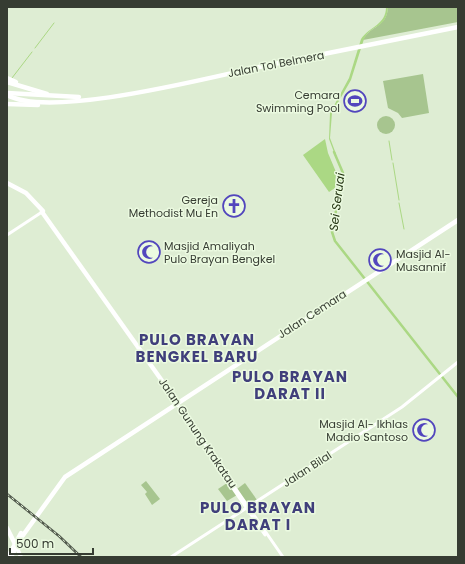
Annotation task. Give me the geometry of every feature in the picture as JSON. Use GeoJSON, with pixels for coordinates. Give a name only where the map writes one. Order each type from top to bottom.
{"type":"FeatureCollection","features":[{"type":"Feature","properties":{"kind":"highway","name":"Jalan Tol Belmera"},"geometry":{"type":"LineString","coordinates":[[93,98],[141,92],[458,26]]}},
{"type":"Feature","properties":{"kind":"highway","name":"Jalan Tol Belmera"},"geometry":{"type":"LineString","coordinates":[[77,99],[138,91],[360,46]]}},
{"type":"Feature","properties":{"kind":"highway"},"geometry":{"type":"LineString","coordinates":[[7,78],[43,93]]}},
{"type":"Feature","properties":{"kind":"highway"},"geometry":{"type":"LineString","coordinates":[[7,82],[43,93],[77,99]]}},
{"type":"Feature","properties":{"kind":"highway"},"geometry":{"type":"LineString","coordinates":[[7,94],[93,98]]}},
{"type":"Feature","properties":{"kind":"highway"},"geometry":{"type":"LineString","coordinates":[[7,94],[22,101],[38,102],[93,98]]}},
{"type":"Feature","properties":{"kind":"highway"},"geometry":{"type":"LineString","coordinates":[[7,94],[77,99]]}},
{"type":"Feature","properties":{"kind":"highway"},"geometry":{"type":"LineString","coordinates":[[7,104],[31,106],[77,99]]}},
{"type":"Feature","properties":{"kind":"highway","name":"Jalan Gunung Krakatau"},"geometry":{"type":"LineString","coordinates":[[7,183],[28,197],[41,210],[144,355],[176,403]]}},
{"type":"Feature","properties":{"kind":"highway","name":"Jalan Cemara"},"geometry":{"type":"LineString","coordinates":[[15,551],[28,527],[44,503],[70,472],[316,313],[437,232],[458,220]]}},
{"type":"Feature","properties":{"kind":"highway"},"geometry":{"type":"LineString","coordinates":[[15,551],[22,535],[53,488],[70,472]]}},
{"type":"Feature","properties":{"kind":"highway","name":"Jalan Cemara"},"geometry":{"type":"LineString","coordinates":[[15,551],[18,538],[28,527]]}},
{"type":"Feature","properties":{"kind":"highway"},"geometry":{"type":"LineString","coordinates":[[7,528],[15,551]]}},
{"type":"Feature","properties":{"kind":"highway"},"geometry":{"type":"LineString","coordinates":[[7,532],[15,551]]}},
{"type":"Feature","properties":{"kind":"highway"},"geometry":{"type":"LineString","coordinates":[[11,536],[18,538]]}},
{"type":"Feature","properties":{"kind":"main road"},"geometry":{"type":"LineString","coordinates":[[7,235],[41,210]]}},
{"type":"Feature","properties":{"kind":"main road","name":"Jalan Bilal"},"geometry":{"type":"LineString","coordinates":[[172,557],[402,407],[458,362]]}},
{"type":"Feature","properties":{"kind":"main road","name":"Jalan Gunung Krakatau"},"geometry":{"type":"LineString","coordinates":[[176,403],[282,557]]}},
{"type":"Feature","properties":{"kind":"shaded area"},"geometry":{"type":"Polygon","coordinates":[[[386,7],[388,7],[385,19],[367,34],[364,39],[351,80],[332,113],[330,138],[336,154],[335,155],[329,139],[330,113],[349,78],[361,39],[380,22],[385,13],[386,7]]]}},
{"type":"Feature","properties":{"kind":"shaded area"},"geometry":{"type":"Polygon","coordinates":[[[388,7],[458,7],[458,22],[363,40],[370,31],[385,19],[388,7]]]}},
{"type":"Feature","properties":{"kind":"shaded area"},"geometry":{"type":"Polygon","coordinates":[[[423,74],[429,113],[402,118],[398,113],[388,108],[383,81],[423,74]]]}},
{"type":"Feature","properties":{"kind":"shaded area"},"geometry":{"type":"Polygon","coordinates":[[[386,116],[392,119],[395,125],[392,131],[386,134],[380,131],[377,125],[380,119],[386,116]]]}},
{"type":"Feature","properties":{"kind":"shaded area"},"geometry":{"type":"Polygon","coordinates":[[[325,139],[328,153],[336,172],[335,188],[329,192],[303,155],[325,139]]]}},
{"type":"Feature","properties":{"kind":"shaded area"},"geometry":{"type":"Polygon","coordinates":[[[146,481],[160,499],[152,505],[145,494],[147,492],[141,485],[146,481]]]}},
{"type":"Feature","properties":{"kind":"shaded area"},"geometry":{"type":"Polygon","coordinates":[[[227,483],[237,495],[227,501],[218,489],[227,483]]]}},
{"type":"Feature","properties":{"kind":"shaded area"},"geometry":{"type":"Polygon","coordinates":[[[245,483],[257,500],[248,505],[237,489],[245,483]]]}},
{"type":"Feature","properties":{"kind":"waterway"},"geometry":{"type":"LineString","coordinates":[[35,48],[54,23]]}},
{"type":"Feature","properties":{"kind":"waterway"},"geometry":{"type":"LineString","coordinates":[[12,78],[32,52]]}},
{"type":"Feature","properties":{"kind":"waterway"},"geometry":{"type":"LineString","coordinates":[[389,141],[392,160]]}},
{"type":"Feature","properties":{"kind":"waterway","name":"Sei Seruai"},"geometry":{"type":"LineString","coordinates":[[334,152],[343,173],[332,232],[335,241],[458,397]]}},
{"type":"Feature","properties":{"kind":"waterway"},"geometry":{"type":"LineString","coordinates":[[393,163],[399,200]]}},
{"type":"Feature","properties":{"kind":"waterway"},"geometry":{"type":"LineString","coordinates":[[399,203],[404,229]]}},
{"type":"Feature","properties":{"kind":"railway"},"geometry":{"type":"LineString","coordinates":[[7,494],[59,536],[81,557]]}},
{"type":"Feature","properties":{"kind":"place","name":"Cemara Swimming Pool"},"geometry":{"type":"Point","coordinates":[355,101]}},
{"type":"Feature","properties":{"kind":"place","name":"Gereja Methodist Mu En"},"geometry":{"type":"Point","coordinates":[234,206]}},
{"type":"Feature","properties":{"kind":"place","name":"Masjid Amaliyah Pulo Brayan Bengkel"},"geometry":{"type":"Point","coordinates":[149,252]}},
{"type":"Feature","properties":{"kind":"place","name":"Masjid Al- Musannif"},"geometry":{"type":"Point","coordinates":[380,260]}},
{"type":"Feature","properties":{"kind":"place","name":"Masjid Al- Ikhlas Madio Santoso"},"geometry":{"type":"Point","coordinates":[424,430]}},
{"type":"Feature","properties":{"kind":"district","name":"PULO BRAYAN BENGKEL BARU"},"geometry":{"type":"Point","coordinates":[197,348]}},
{"type":"Feature","properties":{"kind":"district","name":"PULO BRAYAN DARAT II"},"geometry":{"type":"Point","coordinates":[290,386]}},
{"type":"Feature","properties":{"kind":"district","name":"PULO BRAYAN DARAT I"},"geometry":{"type":"Point","coordinates":[258,516]}}]}
